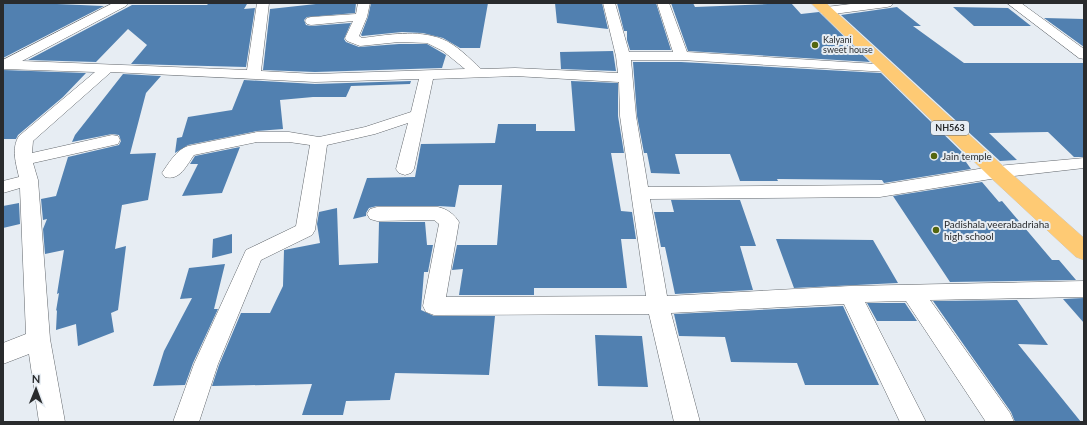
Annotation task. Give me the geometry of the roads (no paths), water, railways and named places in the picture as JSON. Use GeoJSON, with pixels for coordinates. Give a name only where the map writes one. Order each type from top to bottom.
{"type":"FeatureCollection","features":[{"type":"Feature","properties":{"kind":"highway","name":"NH563"},"geometry":{"type":"LineString","coordinates":[[822,7],[997,172],[1084,250]]}},
{"type":"Feature","properties":{"kind":"street"},"geometry":{"type":"LineString","coordinates":[[4,66],[122,3]]}},
{"type":"Feature","properties":{"kind":"street"},"geometry":{"type":"LineString","coordinates":[[253,76],[264,3]]}},
{"type":"Feature","properties":{"kind":"street"},"geometry":{"type":"LineString","coordinates":[[364,3],[361,17],[352,38],[355,41],[360,42],[424,38],[437,42],[451,51],[479,74]]}},
{"type":"Feature","properties":{"kind":"street"},"geometry":{"type":"LineString","coordinates":[[609,3],[623,56],[628,116],[658,305],[687,422]]}},
{"type":"Feature","properties":{"kind":"street"},"geometry":{"type":"LineString","coordinates":[[663,3],[681,56]]}},
{"type":"Feature","properties":{"kind":"street"},"geometry":{"type":"LineString","coordinates":[[822,7],[887,3]]}},
{"type":"Feature","properties":{"kind":"street"},"geometry":{"type":"LineString","coordinates":[[1013,3],[1084,55]]}},
{"type":"Feature","properties":{"kind":"street"},"geometry":{"type":"LineString","coordinates":[[311,21],[361,17]]}},
{"type":"Feature","properties":{"kind":"street"},"geometry":{"type":"LineString","coordinates":[[623,56],[681,56],[888,68]]}},
{"type":"Feature","properties":{"kind":"street"},"geometry":{"type":"LineString","coordinates":[[4,66],[108,68],[315,78],[373,75],[479,74],[515,72],[626,78]]}},
{"type":"Feature","properties":{"kind":"street"},"geometry":{"type":"LineString","coordinates":[[52,422],[38,339],[29,180],[23,160],[25,140],[108,68]]}},
{"type":"Feature","properties":{"kind":"street"},"geometry":{"type":"LineString","coordinates":[[405,169],[427,75]]}},
{"type":"Feature","properties":{"kind":"street"},"geometry":{"type":"LineString","coordinates":[[172,172],[188,151],[257,137],[289,137],[319,142],[369,131],[417,114]]}},
{"type":"Feature","properties":{"kind":"street"},"geometry":{"type":"LineString","coordinates":[[23,160],[112,140]]}},
{"type":"Feature","properties":{"kind":"street"},"geometry":{"type":"LineString","coordinates":[[186,422],[206,364],[253,255],[305,230],[319,142]]}},
{"type":"Feature","properties":{"kind":"street"},"geometry":{"type":"LineString","coordinates":[[641,193],[880,191],[997,172],[1084,163]]}},
{"type":"Feature","properties":{"kind":"street"},"geometry":{"type":"LineString","coordinates":[[3,187],[29,180]]}},
{"type":"Feature","properties":{"kind":"street"},"geometry":{"type":"LineString","coordinates":[[377,214],[438,213],[449,222],[434,306],[658,305],[850,294],[1084,289]]}},
{"type":"Feature","properties":{"kind":"street"},"geometry":{"type":"LineString","coordinates":[[912,292],[1001,422]]}},
{"type":"Feature","properties":{"kind":"street"},"geometry":{"type":"LineString","coordinates":[[850,294],[913,422]]}},
{"type":"Feature","properties":{"kind":"street"},"geometry":{"type":"LineString","coordinates":[[3,354],[38,339]]}},
{"type":"Feature","properties":{"kind":"place","name":"Kalyani sweet house"},"geometry":{"type":"Point","coordinates":[815,45]}},
{"type":"Feature","properties":{"kind":"place","name":"Jain temple"},"geometry":{"type":"Point","coordinates":[934,156]}},
{"type":"Feature","properties":{"kind":"place","name":"Padishala veerabadriaha high school"},"geometry":{"type":"Point","coordinates":[936,230]}}]}
